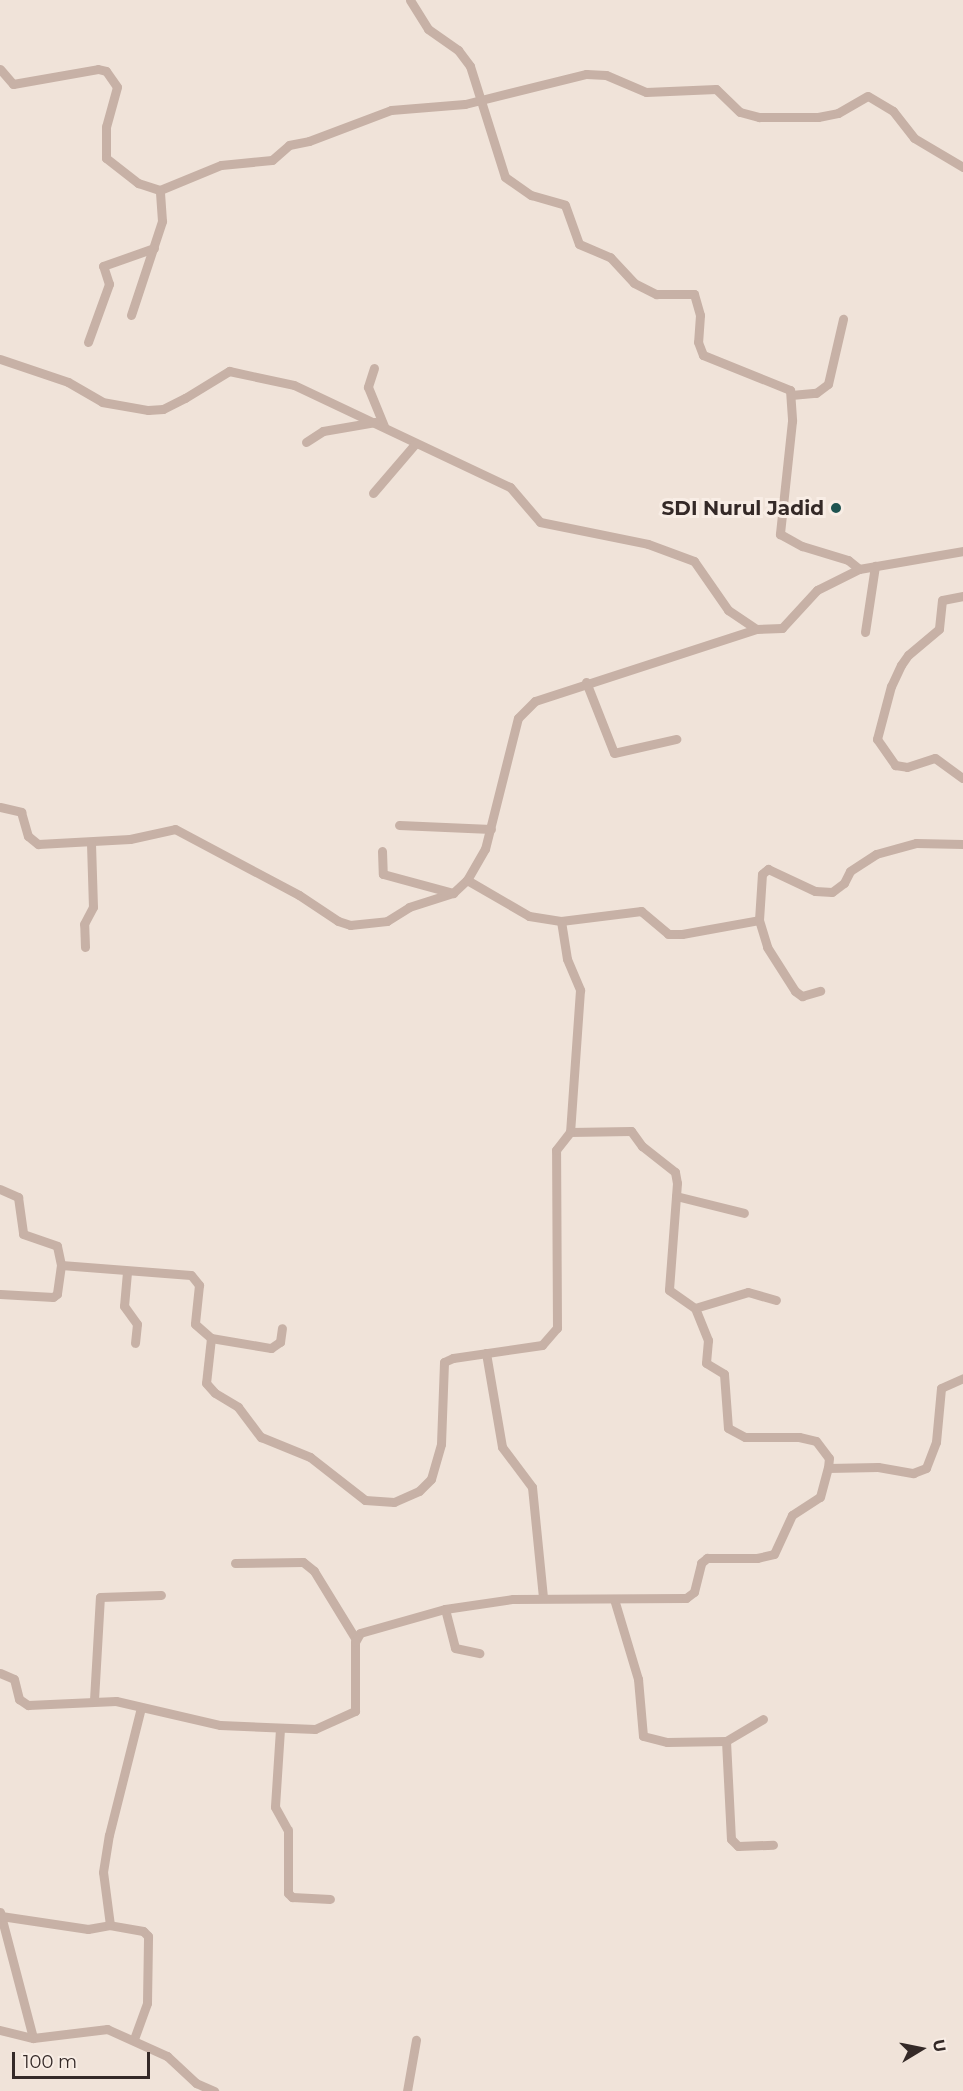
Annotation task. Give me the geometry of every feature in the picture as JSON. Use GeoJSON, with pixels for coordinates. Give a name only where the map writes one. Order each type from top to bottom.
{"type":"FeatureCollection","features":[{"type":"Feature","properties":{"kind":"street"},"geometry":{"type":"LineString","coordinates":[[410,0],[428,29],[458,50],[470,66],[482,100],[497,161],[505,177],[531,195],[565,205],[579,244],[603,252],[634,283],[656,294],[694,294],[698,299],[698,342],[703,355],[780,384],[791,395],[780,534],[802,546],[848,560],[859,569]]}},
{"type":"Feature","properties":{"kind":"street"},"geometry":{"type":"LineString","coordinates":[[0,69],[4,83],[106,71],[117,87],[106,127],[106,158],[138,183],[160,190],[221,165],[272,160],[289,145],[315,139],[391,110],[482,100],[597,73],[646,92],[716,89],[740,112],[759,117],[818,117],[838,113],[868,96],[893,111],[914,138],[963,166]]}},
{"type":"Feature","properties":{"kind":"street"},"geometry":{"type":"LineString","coordinates":[[130,315],[162,221],[160,190]]}},
{"type":"Feature","properties":{"kind":"street"},"geometry":{"type":"LineString","coordinates":[[88,342],[109,284],[103,266],[154,248]]}},
{"type":"Feature","properties":{"kind":"street"},"geometry":{"type":"LineString","coordinates":[[791,395],[816,393],[828,384],[843,319]]}},
{"type":"Feature","properties":{"kind":"street"},"geometry":{"type":"LineString","coordinates":[[0,358],[52,375],[102,402],[125,408],[162,409],[229,371],[294,385],[510,487],[540,522],[648,544],[694,561],[728,610],[756,629]]}},
{"type":"Feature","properties":{"kind":"street"},"geometry":{"type":"LineString","coordinates":[[374,368],[368,387],[379,424]]}},
{"type":"Feature","properties":{"kind":"street"},"geometry":{"type":"LineString","coordinates":[[306,442],[323,431],[379,424]]}},
{"type":"Feature","properties":{"kind":"street"},"geometry":{"type":"LineString","coordinates":[[373,493],[415,444]]}},
{"type":"Feature","properties":{"kind":"street"},"geometry":{"type":"LineString","coordinates":[[0,807],[21,812],[28,836],[38,844],[91,843],[129,839],[165,830],[185,832],[350,925],[387,921],[409,907],[453,893],[467,880],[491,829],[496,792],[518,718],[535,701],[586,682],[756,629],[782,628],[817,590],[859,569],[963,551]]}},
{"type":"Feature","properties":{"kind":"street"},"geometry":{"type":"LineString","coordinates":[[865,632],[875,566]]}},
{"type":"Feature","properties":{"kind":"street"},"geometry":{"type":"LineString","coordinates":[[963,596],[942,600],[939,629],[908,655],[891,686],[877,739],[896,765],[907,767],[935,758],[963,778]]}},
{"type":"Feature","properties":{"kind":"street"},"geometry":{"type":"LineString","coordinates":[[586,682],[614,753],[676,739]]}},
{"type":"Feature","properties":{"kind":"street"},"geometry":{"type":"LineString","coordinates":[[399,825],[491,829]]}},
{"type":"Feature","properties":{"kind":"street"},"geometry":{"type":"LineString","coordinates":[[85,947],[84,924],[93,907],[91,843]]}},
{"type":"Feature","properties":{"kind":"street"},"geometry":{"type":"LineString","coordinates":[[819,991],[802,996],[795,991],[767,947],[759,920],[760,886],[766,870],[784,874],[815,891],[832,892],[844,884],[850,871],[876,854],[916,843],[963,844]]}},
{"type":"Feature","properties":{"kind":"street"},"geometry":{"type":"LineString","coordinates":[[382,851],[383,874],[453,893]]}},
{"type":"Feature","properties":{"kind":"street"},"geometry":{"type":"LineString","coordinates":[[467,880],[524,914],[561,921],[641,911],[668,934],[682,934],[759,920]]}},
{"type":"Feature","properties":{"kind":"street"},"geometry":{"type":"LineString","coordinates":[[211,1338],[205,1377],[208,1388],[230,1399],[261,1437],[310,1457],[349,1490],[377,1503],[394,1502],[419,1491],[431,1479],[441,1444],[444,1362],[542,1344],[557,1328],[556,1150],[570,1132],[580,990],[567,959],[561,921]]}},
{"type":"Feature","properties":{"kind":"street"},"geometry":{"type":"LineString","coordinates":[[355,1638],[376,1627],[446,1609],[543,1597],[686,1598],[694,1592],[701,1563],[706,1557],[757,1558],[774,1554],[792,1515],[820,1497],[829,1458],[816,1441],[799,1437],[745,1437],[728,1428],[724,1374],[705,1363],[708,1340],[695,1308],[669,1290],[676,1196],[675,1172],[642,1146],[631,1131],[570,1132]]}},
{"type":"Feature","properties":{"kind":"street"},"geometry":{"type":"LineString","coordinates":[[0,1189],[18,1197],[23,1234],[57,1246],[61,1265],[57,1294],[53,1297],[0,1294]]}},
{"type":"Feature","properties":{"kind":"street"},"geometry":{"type":"LineString","coordinates":[[676,1196],[744,1213]]}},
{"type":"Feature","properties":{"kind":"street"},"geometry":{"type":"LineString","coordinates":[[61,1265],[195,1276],[199,1285],[195,1324],[211,1338],[271,1348],[280,1342],[282,1328]]}},
{"type":"Feature","properties":{"kind":"street"},"geometry":{"type":"LineString","coordinates":[[127,1272],[124,1306],[137,1324],[135,1343]]}},
{"type":"Feature","properties":{"kind":"street"},"geometry":{"type":"LineString","coordinates":[[695,1308],[748,1292],[776,1300]]}},
{"type":"Feature","properties":{"kind":"street"},"geometry":{"type":"LineString","coordinates":[[486,1353],[502,1447],[532,1487],[543,1597]]}},
{"type":"Feature","properties":{"kind":"street"},"geometry":{"type":"LineString","coordinates":[[828,1468],[878,1467],[920,1472],[930,1462],[936,1442],[941,1388],[963,1378]]}},
{"type":"Feature","properties":{"kind":"street"},"geometry":{"type":"LineString","coordinates":[[0,1673],[14,1679],[20,1699],[28,1705],[94,1700],[116,1701],[220,1725],[280,1729],[315,1729],[353,1713],[358,1682],[355,1638],[310,1566],[303,1562],[235,1563]]}},
{"type":"Feature","properties":{"kind":"street"},"geometry":{"type":"LineString","coordinates":[[94,1700],[100,1597],[161,1595]]}},
{"type":"Feature","properties":{"kind":"street"},"geometry":{"type":"LineString","coordinates":[[614,1599],[638,1679],[643,1736],[667,1742],[726,1741],[762,1719]]}},
{"type":"Feature","properties":{"kind":"street"},"geometry":{"type":"LineString","coordinates":[[446,1609],[455,1648],[479,1653]]}},
{"type":"Feature","properties":{"kind":"street"},"geometry":{"type":"LineString","coordinates":[[110,1925],[104,1863],[141,1708]]}},
{"type":"Feature","properties":{"kind":"street"},"geometry":{"type":"LineString","coordinates":[[280,1729],[275,1807],[288,1830],[288,1893],[292,1897],[330,1899]]}},
{"type":"Feature","properties":{"kind":"street"},"geometry":{"type":"LineString","coordinates":[[726,1741],[731,1839],[738,1846],[773,1845]]}},
{"type":"Feature","properties":{"kind":"street"},"geometry":{"type":"LineString","coordinates":[[33,2038],[1,1914],[88,1929],[110,1925],[144,1931],[148,1936],[147,2003],[134,2039]]}},
{"type":"Feature","properties":{"kind":"street"},"geometry":{"type":"LineString","coordinates":[[0,2030],[33,2038],[97,2028],[134,2039],[167,2056],[209,2090]]}},
{"type":"Feature","properties":{"kind":"street"},"geometry":{"type":"LineString","coordinates":[[407,2091],[416,2040]]}},
{"type":"Feature","properties":{"kind":"place","name":"SDI Nurul Jadid"},"geometry":{"type":"Point","coordinates":[836,508]}}]}
